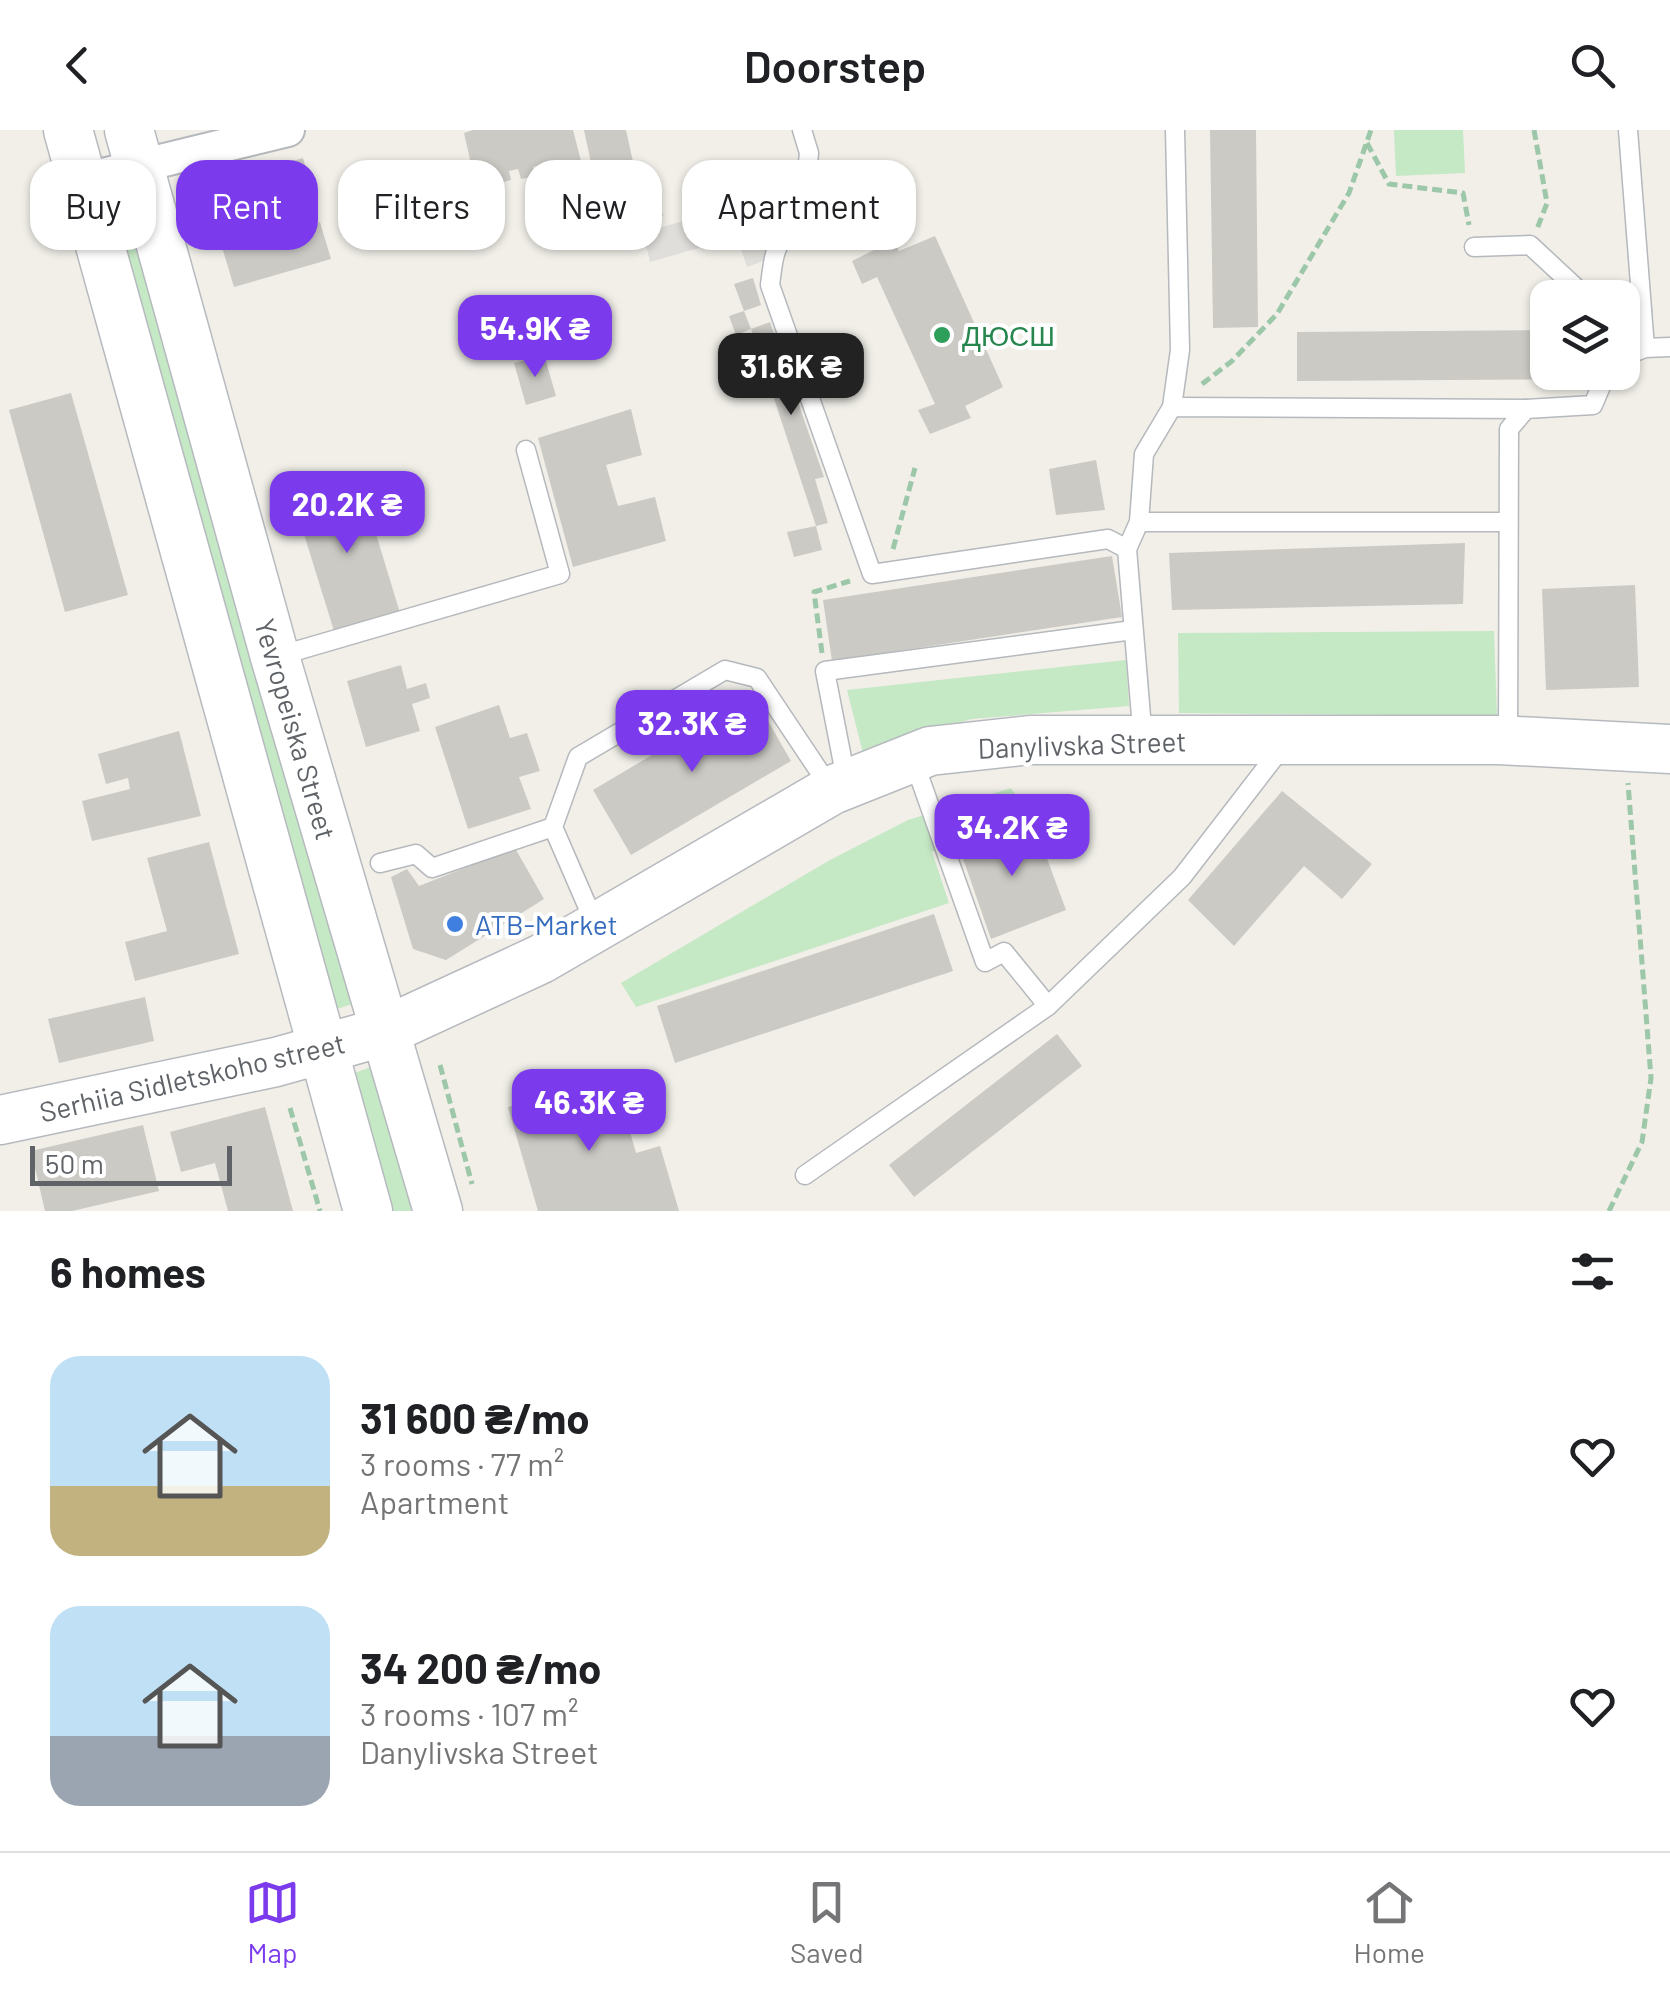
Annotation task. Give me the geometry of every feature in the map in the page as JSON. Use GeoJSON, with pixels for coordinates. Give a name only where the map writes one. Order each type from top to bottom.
{"type":"FeatureCollection","features":[{"type":"Feature","properties":{"kind":"street","name":"Yevropeiska Street"},"geometry":{"type":"LineString","coordinates":[[68,130],[76,160]]}},
{"type":"Feature","properties":{"kind":"street"},"geometry":{"type":"LineString","coordinates":[[134,149],[288,130]]}},
{"type":"Feature","properties":{"kind":"street","name":"Yevropeiska Street"},"geometry":{"type":"LineString","coordinates":[[134,149],[384,1032],[456,1202]]}},
{"type":"Feature","properties":{"kind":"street","name":"Yevropeiska Street"},"geometry":{"type":"LineString","coordinates":[[102,250],[368,1211]]}},
{"type":"Feature","properties":{"kind":"street","name":"Danylivska Street"},"geometry":{"type":"LineString","coordinates":[[384,1032],[541,958],[840,787],[930,752],[1030,740],[1508,741],[1647,748]]}},
{"type":"Feature","properties":{"kind":"street","name":"Serhiia Sidletskoho street"},"geometry":{"type":"LineString","coordinates":[[15,1113],[322,1051],[384,1032]]}},
{"type":"Feature","properties":{"kind":"lane"},"geometry":{"type":"LineString","coordinates":[[802,130],[810,152],[805,191],[812,220],[788,231],[775,251],[770,285],[879,573],[1108,538],[1127,549]]}},
{"type":"Feature","properties":{"kind":"lane"},"geometry":{"type":"LineString","coordinates":[[1143,740],[1127,549],[1139,522],[1144,454],[1172,407],[1180,350],[1175,130]]}},
{"type":"Feature","properties":{"kind":"lane"},"geometry":{"type":"LineString","coordinates":[[1628,130],[1645,348]]}},
{"type":"Feature","properties":{"kind":"lane"},"geometry":{"type":"LineString","coordinates":[[1474,247],[1530,245],[1568,280]]}},
{"type":"Feature","properties":{"kind":"lane"},"geometry":{"type":"LineString","coordinates":[[1640,350],[1670,347]]}},
{"type":"Feature","properties":{"kind":"lane"},"geometry":{"type":"LineString","coordinates":[[1172,407],[1526,409],[1593,406],[1600,390]]}},
{"type":"Feature","properties":{"kind":"lane"},"geometry":{"type":"LineString","coordinates":[[1508,741],[1509,429],[1526,409]]}},
{"type":"Feature","properties":{"kind":"lane"},"geometry":{"type":"LineString","coordinates":[[275,657],[560,574],[526,450]]}},
{"type":"Feature","properties":{"kind":"lane"},"geometry":{"type":"LineString","coordinates":[[1139,522],[1508,522]]}},
{"type":"Feature","properties":{"kind":"lane"},"geometry":{"type":"LineString","coordinates":[[840,787],[824,670],[1133,630]]}},
{"type":"Feature","properties":{"kind":"lane"},"geometry":{"type":"LineString","coordinates":[[596,926],[553,826],[578,757],[725,670],[757,678],[840,787]]}},
{"type":"Feature","properties":{"kind":"lane"},"geometry":{"type":"LineString","coordinates":[[805,1176],[1048,1006],[1182,877],[1287,741]]}},
{"type":"Feature","properties":{"kind":"lane"},"geometry":{"type":"LineString","coordinates":[[913,758],[985,962],[1004,952],[1048,1006]]}},
{"type":"Feature","properties":{"kind":"lane"},"geometry":{"type":"LineString","coordinates":[[380,863],[416,854],[432,868],[553,826]]}},
{"type":"Feature","properties":{"kind":"path"},"geometry":{"type":"LineString","coordinates":[[1172,407],[1232,360],[1277,314],[1349,193],[1371,130]]}},
{"type":"Feature","properties":{"kind":"path"},"geometry":{"type":"LineString","coordinates":[[1530,245],[1547,204],[1534,130]]}},
{"type":"Feature","properties":{"kind":"path"},"geometry":{"type":"LineString","coordinates":[[1367,142],[1389,184],[1463,193],[1474,247]]}},
{"type":"Feature","properties":{"kind":"path"},"geometry":{"type":"LineString","coordinates":[[824,670],[814,592],[879,573],[915,468]]}},
{"type":"Feature","properties":{"kind":"path"},"geometry":{"type":"LineString","coordinates":[[1609,1211],[1642,1142],[1651,1078],[1647,748]]}},
{"type":"Feature","properties":{"kind":"path"},"geometry":{"type":"LineString","coordinates":[[440,1065],[456,1202]]}},
{"type":"Feature","properties":{"kind":"path"},"geometry":{"type":"LineString","coordinates":[[290,1108],[320,1211]]}},
{"type":"Feature","properties":{"kind":"shaded area"},"geometry":{"type":"Polygon","coordinates":[[[682,221],[682,250],[692,250],[650,262],[647,250],[662,250],[662,227],[682,221]]]}},
{"type":"Feature","properties":{"kind":"shaded area"},"geometry":{"type":"Polygon","coordinates":[[[741,250],[769,250],[771,258],[747,267],[741,250]]]}},
{"type":"Feature","properties":{"kind":"green space"},"geometry":{"type":"Polygon","coordinates":[[[1394,130],[1463,130],[1465,173],[1396,176],[1394,130]]]}},
{"type":"Feature","properties":{"kind":"green space"},"geometry":{"type":"Polygon","coordinates":[[[116,250],[150,250],[362,1001],[327,1012],[116,250]]]}},
{"type":"Feature","properties":{"kind":"green space"},"geometry":{"type":"Polygon","coordinates":[[[1494,631],[1497,716],[1179,713],[1178,633],[1494,631]]]}},
{"type":"Feature","properties":{"kind":"green space"},"geometry":{"type":"Polygon","coordinates":[[[1126,660],[1129,706],[971,719],[863,753],[847,690],[1126,660]]]}},
{"type":"Feature","properties":{"kind":"green space"},"geometry":{"type":"Polygon","coordinates":[[[1011,788],[1027,812],[932,852],[949,903],[636,1007],[621,983],[830,860],[908,820],[1011,788]]]}},
{"type":"Feature","properties":{"kind":"green space"},"geometry":{"type":"Polygon","coordinates":[[[384,1062],[428,1211],[385,1211],[347,1076],[384,1062]]]}},
{"type":"Feature","properties":{"kind":"building"},"geometry":{"type":"Polygon","coordinates":[[[573,130],[581,160],[525,160],[525,178],[521,179],[518,169],[509,171],[511,180],[505,182],[505,160],[470,160],[464,133],[573,130]]]}},
{"type":"Feature","properties":{"kind":"building"},"geometry":{"type":"Polygon","coordinates":[[[584,130],[626,130],[633,160],[590,160],[584,130]]]}},
{"type":"Feature","properties":{"kind":"building"},"geometry":{"type":"Polygon","coordinates":[[[1210,130],[1256,130],[1258,327],[1213,328],[1210,130]]]}},
{"type":"Feature","properties":{"kind":"building"},"geometry":{"type":"Polygon","coordinates":[[[320,222],[331,259],[234,287],[223,250],[318,250],[320,222]]]}},
{"type":"Feature","properties":{"kind":"building","name":"ДЮСШ"},"geometry":{"type":"Polygon","coordinates":[[[935,236],[1003,387],[965,406],[971,418],[930,434],[918,410],[935,404],[877,277],[862,284],[852,261],[874,250],[916,250],[916,244],[935,236]]]}},
{"type":"Feature","properties":{"kind":"building"},"geometry":{"type":"Polygon","coordinates":[[[753,278],[761,305],[744,311],[734,284],[753,278]]]}},
{"type":"Feature","properties":{"kind":"building"},"geometry":{"type":"Polygon","coordinates":[[[744,311],[751,329],[736,335],[729,316],[744,311]]]}},
{"type":"Feature","properties":{"kind":"building"},"geometry":{"type":"Polygon","coordinates":[[[770,322],[824,477],[815,479],[828,523],[816,526],[751,329],[770,322]]]}},
{"type":"Feature","properties":{"kind":"building"},"geometry":{"type":"Polygon","coordinates":[[[1530,330],[1530,379],[1297,381],[1297,332],[1530,330]]]}},
{"type":"Feature","properties":{"kind":"building"},"geometry":{"type":"Polygon","coordinates":[[[544,355],[556,396],[526,405],[514,363],[544,355]]]}},
{"type":"Feature","properties":{"kind":"building"},"geometry":{"type":"Polygon","coordinates":[[[71,393],[128,595],[65,612],[9,410],[71,393]]]}},
{"type":"Feature","properties":{"kind":"building"},"geometry":{"type":"Polygon","coordinates":[[[631,409],[642,455],[606,465],[618,506],[655,497],[666,541],[573,567],[538,438],[631,409]]]}},
{"type":"Feature","properties":{"kind":"building"},"geometry":{"type":"Polygon","coordinates":[[[1096,460],[1105,510],[1056,515],[1049,469],[1096,460]]]}},
{"type":"Feature","properties":{"kind":"building"},"geometry":{"type":"Polygon","coordinates":[[[359,478],[400,613],[335,634],[293,499],[359,478]]]}},
{"type":"Feature","properties":{"kind":"building"},"geometry":{"type":"Polygon","coordinates":[[[816,526],[822,550],[794,557],[787,532],[816,526]]]}},
{"type":"Feature","properties":{"kind":"building"},"geometry":{"type":"Polygon","coordinates":[[[1465,543],[1463,604],[1172,610],[1169,553],[1465,543]]]}},
{"type":"Feature","properties":{"kind":"building"},"geometry":{"type":"Polygon","coordinates":[[[1112,556],[1122,617],[832,661],[823,600],[1112,556]]]}},
{"type":"Feature","properties":{"kind":"building"},"geometry":{"type":"Polygon","coordinates":[[[1635,585],[1639,687],[1546,690],[1542,589],[1635,585]]]}},
{"type":"Feature","properties":{"kind":"building"},"geometry":{"type":"Polygon","coordinates":[[[401,665],[407,689],[426,683],[430,698],[412,704],[420,731],[366,747],[347,681],[401,665]]]}},
{"type":"Feature","properties":{"kind":"building"},"geometry":{"type":"Polygon","coordinates":[[[753,695],[791,761],[631,855],[593,790],[753,695]]]}},
{"type":"Feature","properties":{"kind":"building"},"geometry":{"type":"Polygon","coordinates":[[[499,705],[510,738],[527,733],[540,771],[519,777],[531,809],[468,829],[435,727],[499,705]]]}},
{"type":"Feature","properties":{"kind":"building"},"geometry":{"type":"Polygon","coordinates":[[[179,731],[201,816],[92,841],[82,801],[130,789],[128,778],[106,784],[98,754],[179,731]]]}},
{"type":"Feature","properties":{"kind":"building"},"geometry":{"type":"Polygon","coordinates":[[[1282,791],[1372,864],[1342,899],[1304,866],[1234,946],[1188,900],[1282,791]]]}},
{"type":"Feature","properties":{"kind":"building"},"geometry":{"type":"Polygon","coordinates":[[[1032,818],[1066,910],[991,939],[959,847],[1032,818]]]}},
{"type":"Feature","properties":{"kind":"building"},"geometry":{"type":"Polygon","coordinates":[[[209,842],[239,954],[135,981],[125,942],[167,931],[147,858],[209,842]]]}},
{"type":"Feature","properties":{"kind":"building","name":"ATB-Market"},"geometry":{"type":"Polygon","coordinates":[[[515,848],[544,899],[446,960],[413,949],[391,877],[407,869],[419,886],[515,848]]]}},
{"type":"Feature","properties":{"kind":"building"},"geometry":{"type":"Polygon","coordinates":[[[934,914],[953,971],[675,1063],[657,1006],[934,914]]]}},
{"type":"Feature","properties":{"kind":"building"},"geometry":{"type":"Polygon","coordinates":[[[145,997],[154,1041],[59,1063],[48,1019],[145,997]]]}},
{"type":"Feature","properties":{"kind":"building"},"geometry":{"type":"Polygon","coordinates":[[[1057,1034],[1082,1066],[914,1197],[889,1165],[1057,1034]]]}},
{"type":"Feature","properties":{"kind":"building"},"geometry":{"type":"Polygon","coordinates":[[[614,1076],[636,1153],[660,1146],[679,1211],[538,1211],[508,1107],[614,1076]]]}},
{"type":"Feature","properties":{"kind":"building"},"geometry":{"type":"Polygon","coordinates":[[[265,1107],[293,1211],[228,1211],[215,1163],[181,1172],[170,1132],[265,1107]]]}},
{"type":"Feature","properties":{"kind":"building"},"geometry":{"type":"Polygon","coordinates":[[[143,1125],[159,1191],[72,1211],[45,1211],[31,1151],[143,1125]]]}},
{"type":"Feature","properties":{"kind":"place","name":"ДЮСШ"},"geometry":{"type":"Point","coordinates":[942,335]}},
{"type":"Feature","properties":{"kind":"place","name":"ATB-Market"},"geometry":{"type":"Point","coordinates":[455,924]}}]}
